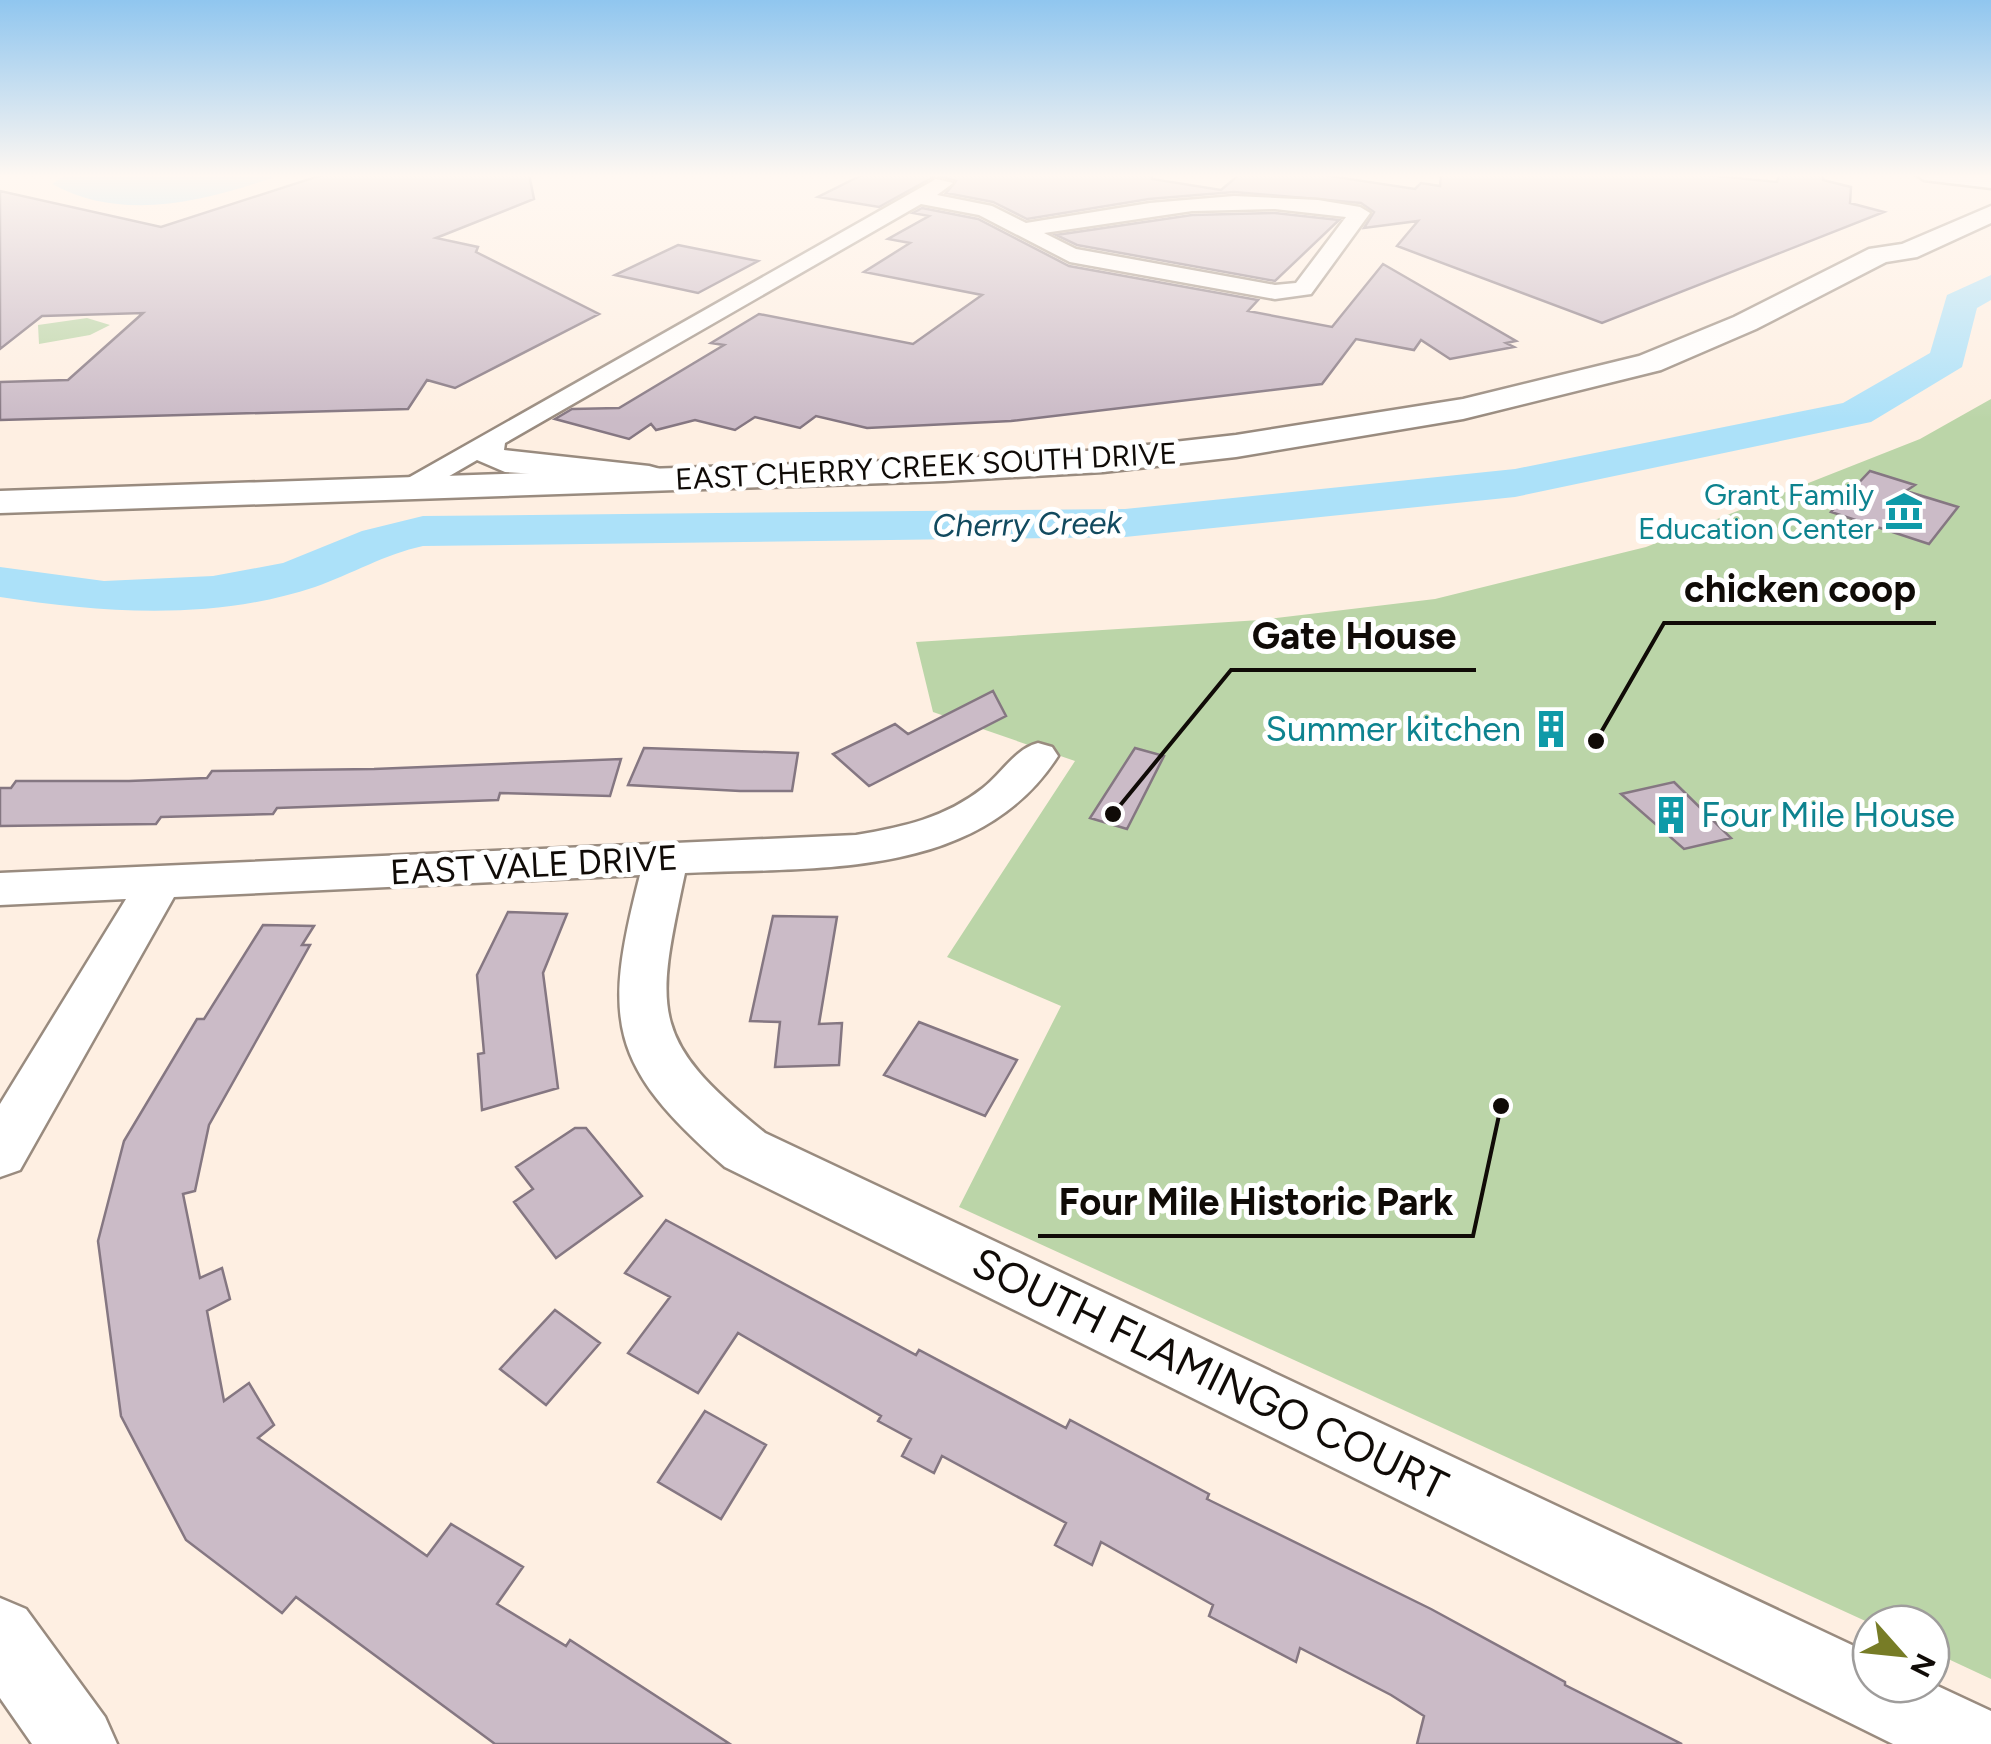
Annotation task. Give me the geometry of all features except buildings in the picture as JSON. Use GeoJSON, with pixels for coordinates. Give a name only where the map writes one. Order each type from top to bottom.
{"type":"FeatureCollection","features":[{"type":"Feature","properties":{"kind":"main road","name":"EAST CHERRY CREEK SOUTH DRIVE"},"geometry":{"type":"LineString","coordinates":[[0,502],[706,479],[1136,458],[1463,409],[1650,363],[1745,323],[1878,255]]}},
{"type":"Feature","properties":{"kind":"street"},"geometry":{"type":"LineString","coordinates":[[410,486],[815,255]]}},
{"type":"Feature","properties":{"kind":"street"},"geometry":{"type":"LineString","coordinates":[[1072,255],[1275,292],[1303,289],[1328,255]]}},
{"type":"Feature","properties":{"kind":"street"},"geometry":{"type":"LineString","coordinates":[[492,439],[488,454],[505,463],[706,479]]}},
{"type":"Feature","properties":{"kind":"street","name":"EAST VALE DRIVE"},"geometry":{"type":"LineString","coordinates":[[0,889],[856,850],[920,840],[965,820],[1009,792],[1038,756]]}},
{"type":"Feature","properties":{"kind":"street","name":"SOUTH FLAMINGO COURT"},"geometry":{"type":"LineString","coordinates":[[666,859],[638,978],[646,1036],[659,1069],[671,1083],[696,1111],[746,1150],[1976,1744]]}},
{"type":"Feature","properties":{"kind":"street"},"geometry":{"type":"LineString","coordinates":[[0,1153],[160,882]]}},
{"type":"Feature","properties":{"kind":"street"},"geometry":{"type":"LineString","coordinates":[[0,1635],[78,1744]]}},
{"type":"Feature","properties":{"kind":"green space"},"geometry":{"type":"Polygon","coordinates":[[[87,318],[110,325],[90,335],[39,344],[38,325],[87,318]]]}},
{"type":"Feature","properties":{"kind":"green space"},"geometry":{"type":"Polygon","coordinates":[[[1991,399],[1991,1679],[1951,1660],[1951,1604],[1851,1604],[1851,1614],[959,1207],[1061,1006],[947,957],[1075,761],[933,712],[916,642],[1260,620],[1435,599],[1646,547],[1920,439],[1991,399]]]}},
{"type":"Feature","properties":{"kind":"waterway","name":"Cherry Creek"},"geometry":{"type":"LineString","coordinates":[[0,582],[104,597],[213,592],[296,576],[379,541],[423,531],[1125,523],[1515,483],[1856,413],[1948,359],[1960,303],[1991,285]]}},
{"type":"Feature","properties":{"kind":"place","name":"Grant Family Education Center"},"geometry":{"type":"Point","coordinates":[1904,511]}},
{"type":"Feature","properties":{"kind":"place","name":"Summer kitchen"},"geometry":{"type":"Point","coordinates":[1551,729]}},
{"type":"Feature","properties":{"kind":"place","name":"chicken coop"},"geometry":{"type":"Point","coordinates":[1596,741]}},
{"type":"Feature","properties":{"kind":"place","name":"Gate House"},"geometry":{"type":"Point","coordinates":[1113,814]}},
{"type":"Feature","properties":{"kind":"place","name":"Four Mile House"},"geometry":{"type":"Point","coordinates":[1671,815]}},
{"type":"Feature","properties":{"kind":"place","name":"Four Mile Historic Park"},"geometry":{"type":"Point","coordinates":[1501,1106]}}]}
